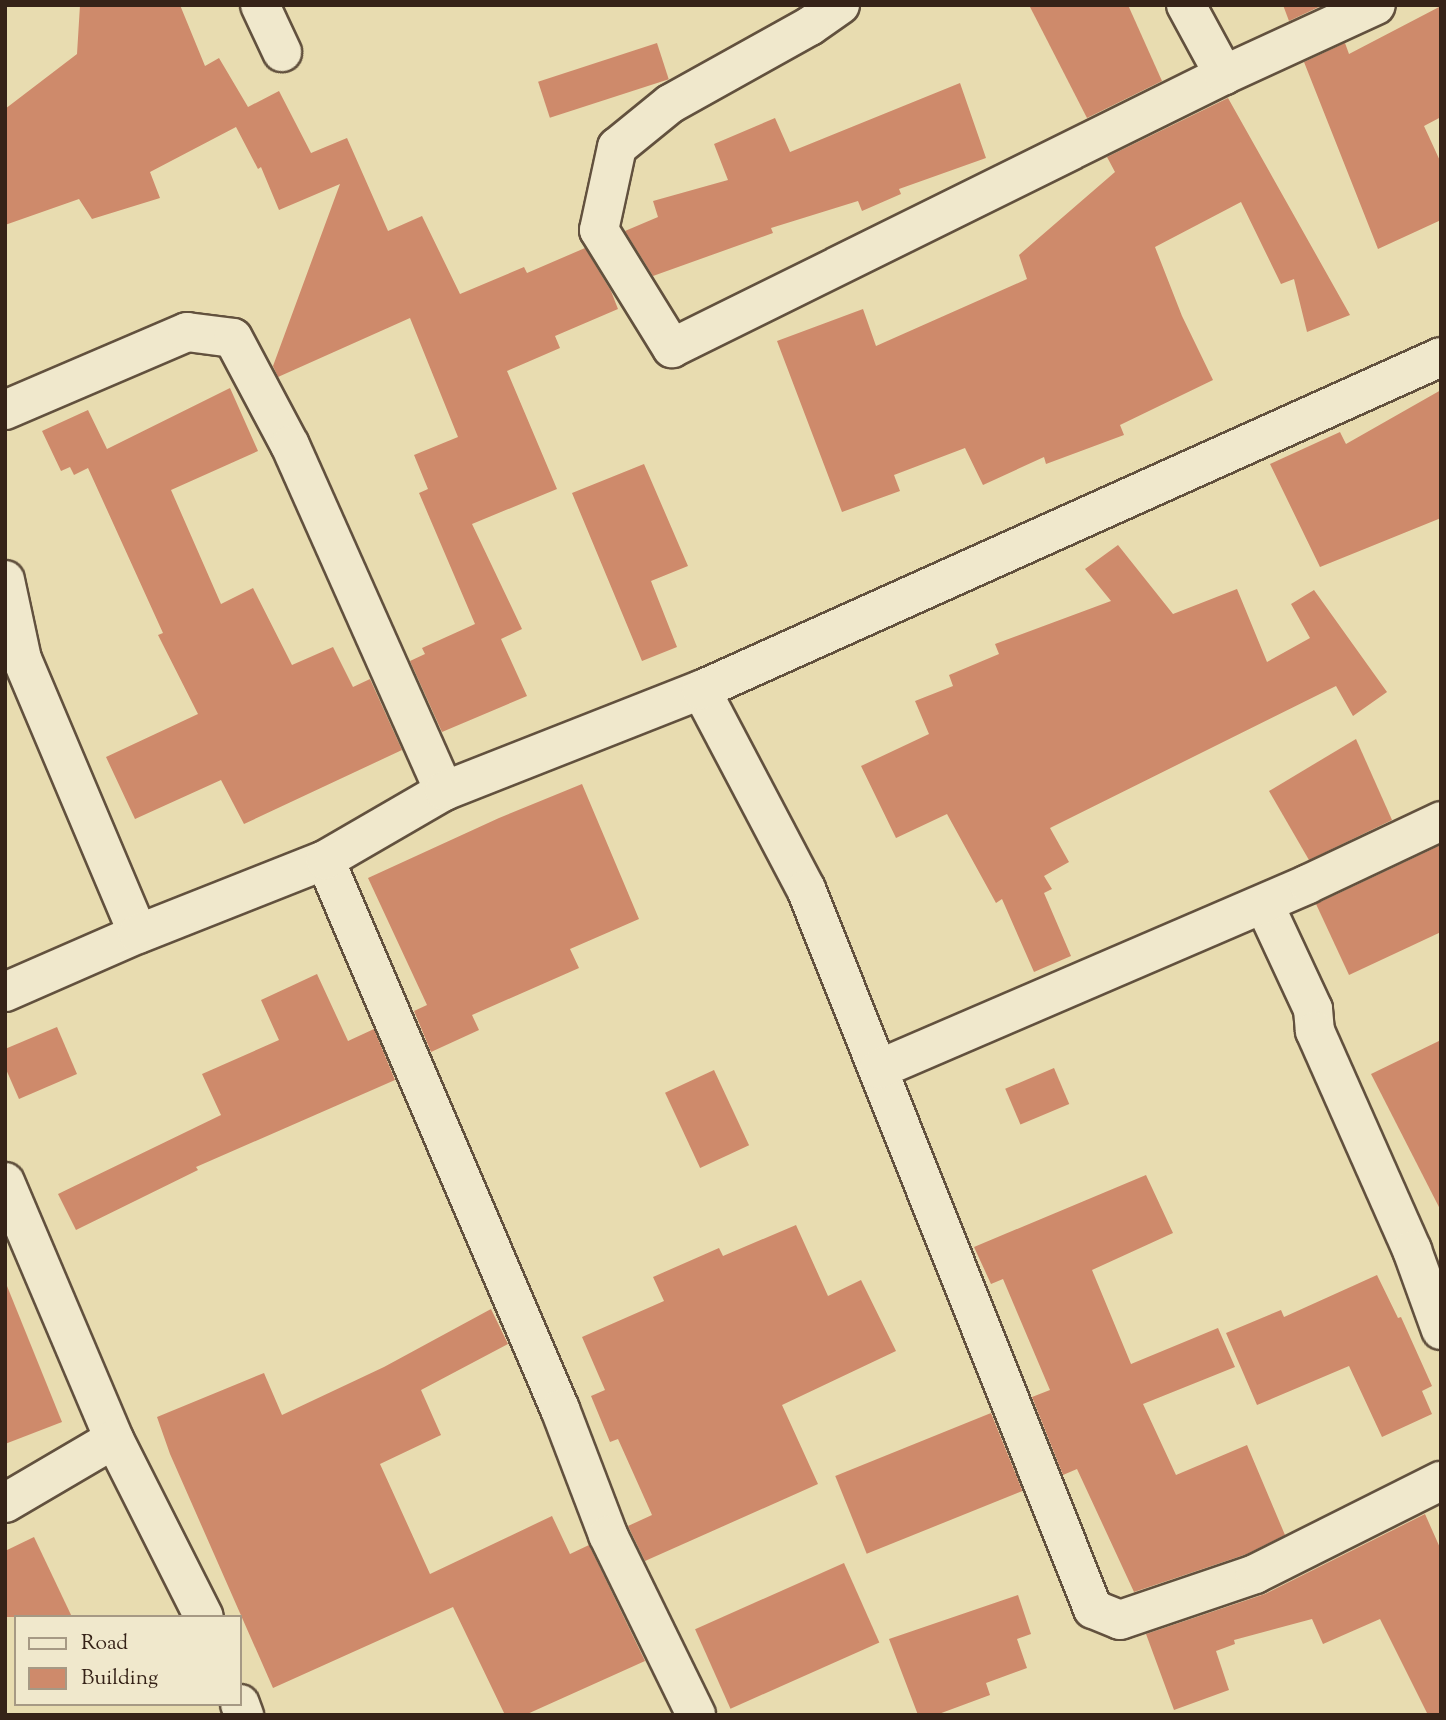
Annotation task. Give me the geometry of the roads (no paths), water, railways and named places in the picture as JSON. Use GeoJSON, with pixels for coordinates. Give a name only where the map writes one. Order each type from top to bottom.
{"type":"FeatureCollection","features":[{"type":"Feature","properties":{"kind":"street"},"geometry":{"type":"LineString","coordinates":[[260,5],[282,52]]}},
{"type":"Feature","properties":{"kind":"street"},"geometry":{"type":"LineString","coordinates":[[840,5],[810,26],[670,104],[617,147],[599,230],[672,348],[1224,75],[1376,5]]}},
{"type":"Feature","properties":{"kind":"street"},"geometry":{"type":"LineString","coordinates":[[1186,5],[1224,75]]}},
{"type":"Feature","properties":{"kind":"street"},"geometry":{"type":"LineString","coordinates":[[5,410],[187,332],[233,338],[290,445],[444,791]]}},
{"type":"Feature","properties":{"kind":"street"},"geometry":{"type":"LineString","coordinates":[[5,992],[138,934],[325,860],[444,791],[701,690],[1441,357]]}},
{"type":"Feature","properties":{"kind":"street"},"geometry":{"type":"LineString","coordinates":[[5,580],[22,659],[138,934]]}},
{"type":"Feature","properties":{"kind":"street"},"geometry":{"type":"LineString","coordinates":[[701,690],[806,889],[1093,1609],[1120,1620],[1255,1574],[1441,1481]]}},
{"type":"Feature","properties":{"kind":"street"},"geometry":{"type":"LineString","coordinates":[[879,1069],[1264,904],[1441,821]]}},
{"type":"Feature","properties":{"kind":"street"},"geometry":{"type":"LineString","coordinates":[[325,860],[560,1409],[608,1535],[696,1715]]}},
{"type":"Feature","properties":{"kind":"street"},"geometry":{"type":"LineString","coordinates":[[1264,904],[1313,1009],[1315,1031],[1412,1250],[1441,1330]]}},
{"type":"Feature","properties":{"kind":"street"},"geometry":{"type":"LineString","coordinates":[[5,1182],[114,1439],[203,1615]]}},
{"type":"Feature","properties":{"kind":"street"},"geometry":{"type":"LineString","coordinates":[[5,1503],[114,1439]]}}]}
